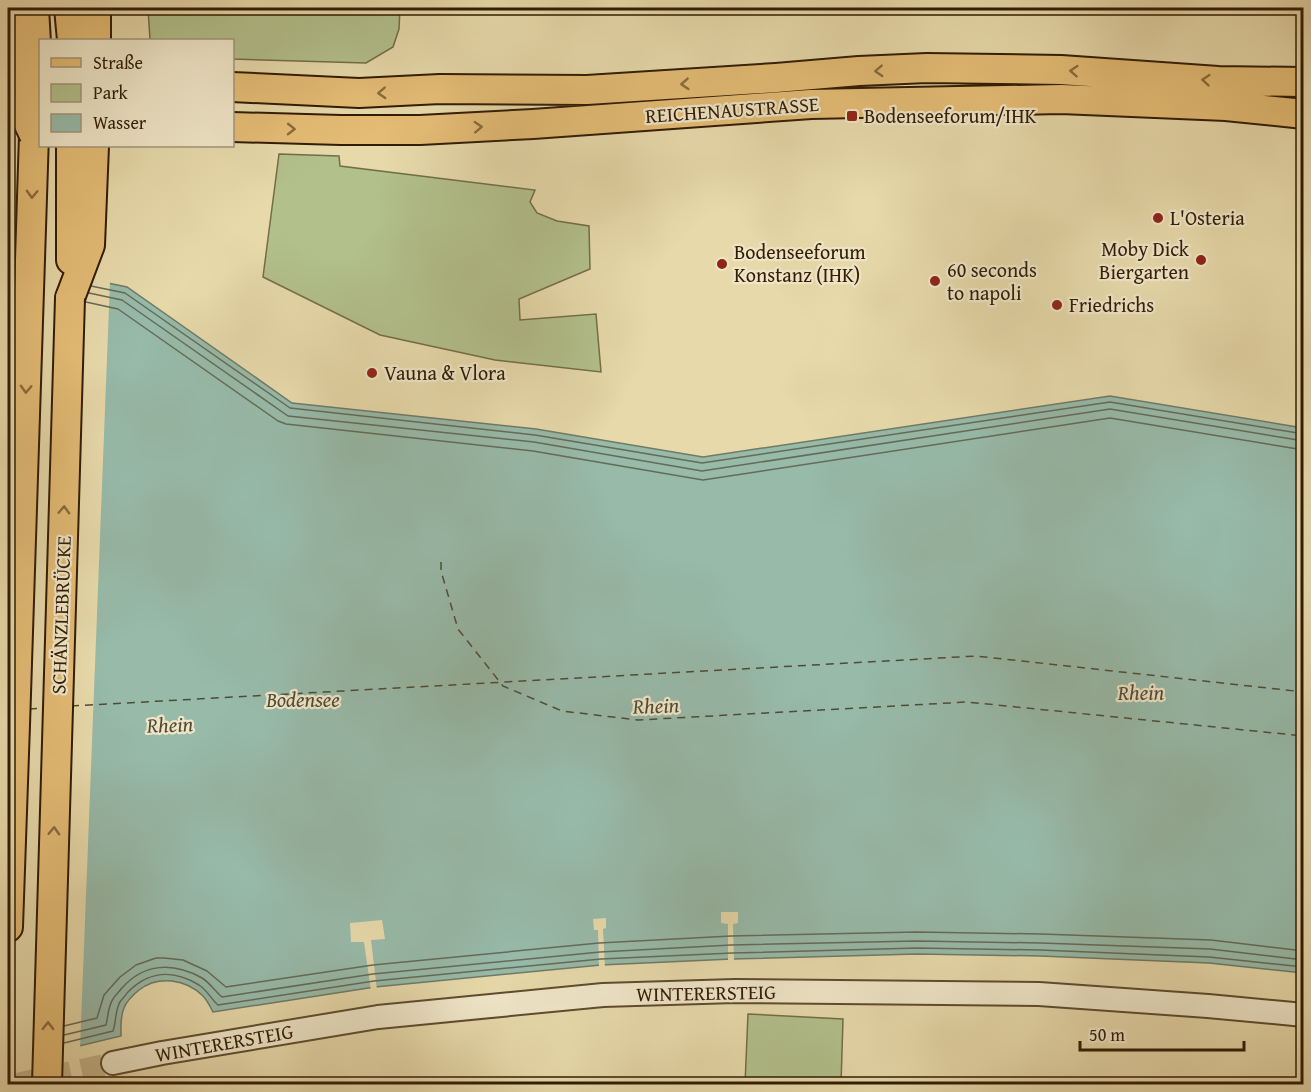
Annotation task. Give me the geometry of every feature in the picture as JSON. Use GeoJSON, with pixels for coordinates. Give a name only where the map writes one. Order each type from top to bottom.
{"type":"FeatureCollection","features":[{"type":"Feature","properties":{"kind":"main road"},"geometry":{"type":"LineString","coordinates":[[9,8],[15,58],[15,95],[34,135]]}},
{"type":"Feature","properties":{"kind":"main road"},"geometry":{"type":"LineString","coordinates":[[8,927],[37,60],[34,8]]}},
{"type":"Feature","properties":{"kind":"main road"},"geometry":{"type":"LineString","coordinates":[[69,8],[72,39]]}},
{"type":"Feature","properties":{"kind":"main road"},"geometry":{"type":"LineString","coordinates":[[96,8],[96,39]]}},
{"type":"Feature","properties":{"kind":"main road","name":"REICHENAUSTRASSE"},"geometry":{"type":"LineString","coordinates":[[234,87],[359,93],[440,89],[587,90],[927,68],[1061,70],[1218,81],[1304,82]]}},
{"type":"Feature","properties":{"kind":"main road","name":"REICHENAUSTRASSE"},"geometry":{"type":"LineString","coordinates":[[234,127],[420,130],[811,104],[1061,99],[1226,106],[1304,114]]}},
{"type":"Feature","properties":{"kind":"main road","name":"SCHÄNZLEBRÜCKE"},"geometry":{"type":"LineString","coordinates":[[47,1084],[70,298],[71,147]]}},
{"type":"Feature","properties":{"kind":"main road"},"geometry":{"type":"LineString","coordinates":[[70,298],[90,245],[94,147]]}},
{"type":"Feature","properties":{"kind":"street","name":"WINTERERSTEIG"},"geometry":{"type":"LineString","coordinates":[[114,1063],[172,1051],[378,1017],[603,995],[735,991],[1039,994],[1208,1006],[1304,1016]]}},
{"type":"Feature","properties":{"kind":"green space"},"geometry":{"type":"Polygon","coordinates":[[[148,8],[400,8],[399,29],[393,47],[366,63],[234,59],[234,39],[150,39],[148,8]]]}},
{"type":"Feature","properties":{"kind":"green space"},"geometry":{"type":"Polygon","coordinates":[[[279,154],[339,156],[340,166],[535,190],[530,202],[537,213],[557,221],[589,226],[590,269],[519,299],[520,320],[596,314],[601,372],[495,360],[380,335],[263,277],[279,154]]]}},
{"type":"Feature","properties":{"kind":"green space"},"geometry":{"type":"Polygon","coordinates":[[[748,1014],[843,1019],[841,1084],[745,1084],[748,1014]]]}},
{"type":"Feature","properties":{"kind":"water","name":"Bodensee"},"geometry":{"type":"Polygon","coordinates":[[[50,271],[127,287],[292,403],[536,429],[703,457],[1110,396],[1303,428],[1303,973],[1209,963],[1040,956],[917,954],[732,959],[601,965],[375,987],[213,1012],[206,999],[196,990],[180,983],[163,981],[147,985],[128,1001],[122,1015],[121,1036],[8,1063],[8,275],[50,271]]]}},
{"type":"Feature","properties":{"kind":"pier"},"geometry":{"type":"Polygon","coordinates":[[[50,268],[110,281],[80,1049],[8,1066],[8,272],[50,268]]]}},
{"type":"Feature","properties":{"kind":"pier"},"geometry":{"type":"Polygon","coordinates":[[[721,912],[738,912],[738,923],[733,924],[734,961],[728,962],[728,924],[721,923],[721,912]]]}},
{"type":"Feature","properties":{"kind":"pier"},"geometry":{"type":"Polygon","coordinates":[[[606,918],[606,928],[603,929],[605,968],[599,968],[598,930],[594,930],[593,919],[606,918]]]}},
{"type":"Feature","properties":{"kind":"pier"},"geometry":{"type":"Polygon","coordinates":[[[382,920],[385,939],[371,940],[377,990],[371,991],[364,942],[351,942],[350,923],[382,920]]]}},
{"type":"Feature","properties":{"kind":"ferry route"},"geometry":{"type":"LineString","coordinates":[[441,562],[441,571],[458,629],[503,686],[562,711],[638,720],[967,702],[1304,736]]}},
{"type":"Feature","properties":{"kind":"ferry route"},"geometry":{"type":"LineString","coordinates":[[71,706],[976,656],[1304,692]]}},
{"type":"Feature","properties":{"kind":"ferry route"},"geometry":{"type":"LineString","coordinates":[[29,709],[46,708]]}},
{"type":"Feature","properties":{"kind":"tunnel"},"geometry":{"type":"LineString","coordinates":[[17,1084],[113,1063]]}},
{"type":"Feature","properties":{"kind":"place","name":"Bodenseeforum/IHK"},"geometry":{"type":"Point","coordinates":[852,116]}},
{"type":"Feature","properties":{"kind":"place","name":"L'Osteria"},"geometry":{"type":"Point","coordinates":[1158,218]}},
{"type":"Feature","properties":{"kind":"place","name":"Moby Dick Biergarten"},"geometry":{"type":"Point","coordinates":[1201,260]}},
{"type":"Feature","properties":{"kind":"place","name":"Bodenseeforum Konstanz (IHK)"},"geometry":{"type":"Point","coordinates":[722,264]}},
{"type":"Feature","properties":{"kind":"place","name":"60 seconds to napoli"},"geometry":{"type":"Point","coordinates":[935,281]}},
{"type":"Feature","properties":{"kind":"place","name":"Friedrichs"},"geometry":{"type":"Point","coordinates":[1057,305]}},
{"type":"Feature","properties":{"kind":"place","name":"Vauna & Vlora"},"geometry":{"type":"Point","coordinates":[372,373]}},
{"type":"Feature","properties":{"kind":"water label","name":"Rhein"},"geometry":{"type":"Point","coordinates":[1141,693]}},
{"type":"Feature","properties":{"kind":"water label","name":"Rhein"},"geometry":{"type":"Point","coordinates":[656,706]}},
{"type":"Feature","properties":{"kind":"water label","name":"Rhein"},"geometry":{"type":"Point","coordinates":[170,725]}}]}
